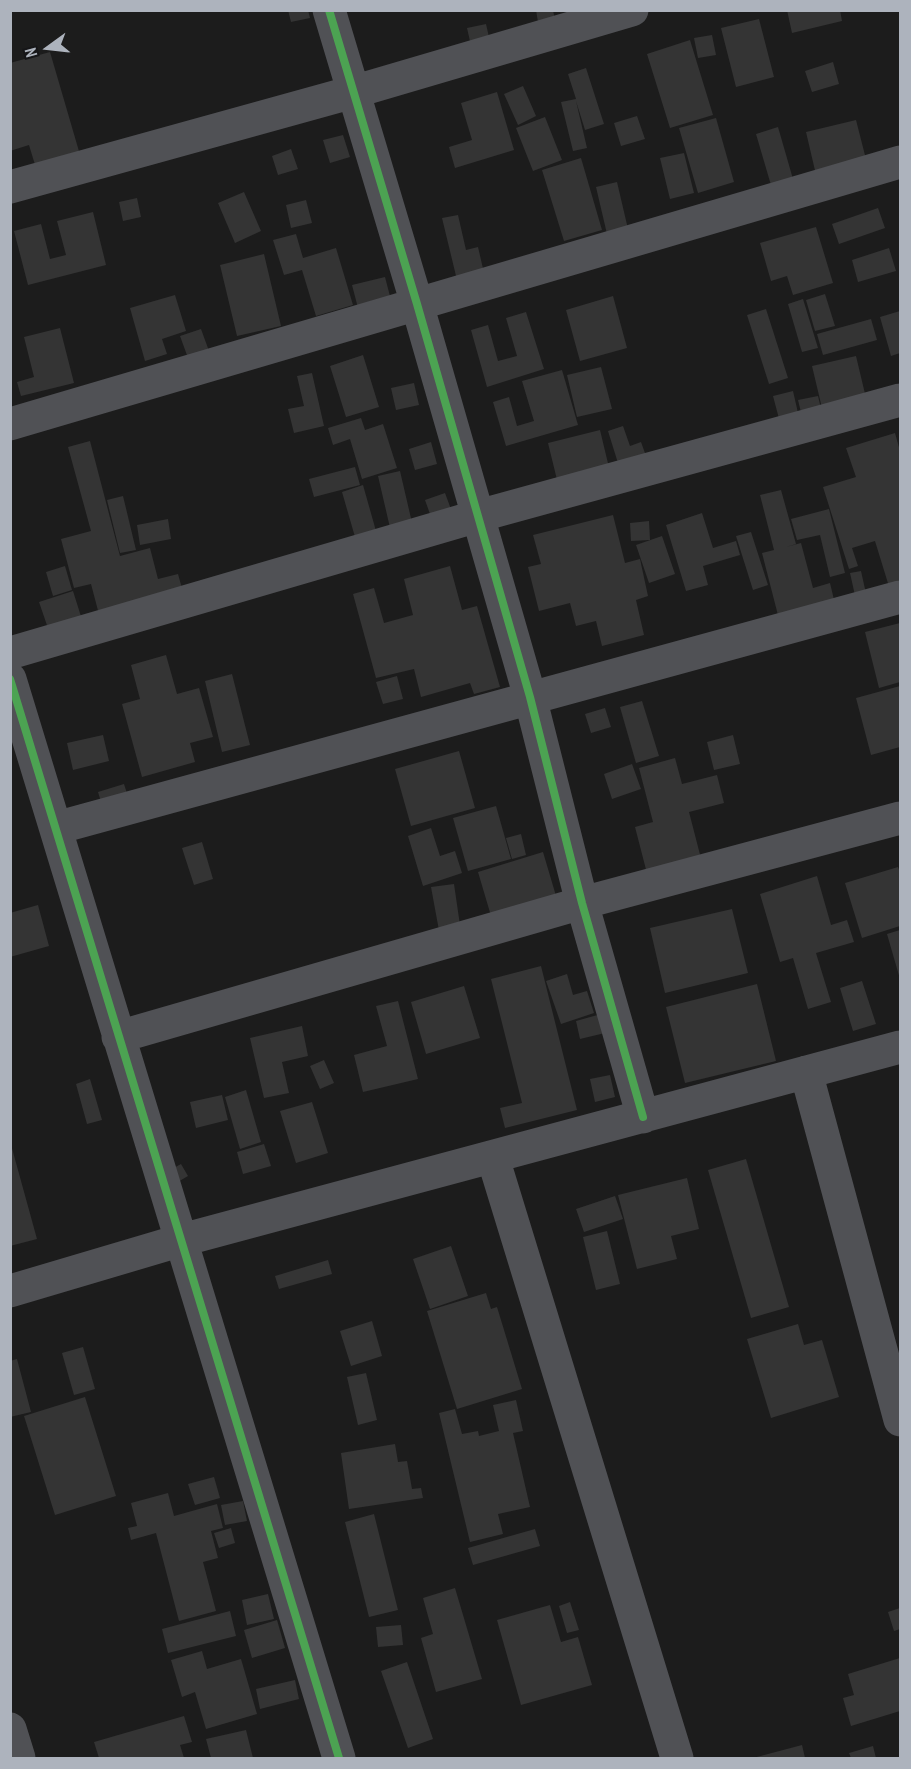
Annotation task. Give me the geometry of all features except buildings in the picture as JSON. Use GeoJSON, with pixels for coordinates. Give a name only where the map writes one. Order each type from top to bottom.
{"type":"FeatureCollection","features":[{"type":"Feature","properties":{"kind":"street"},"geometry":{"type":"LineString","coordinates":[[329,10],[417,304],[530,697],[582,903],[643,1117]]}},
{"type":"Feature","properties":{"kind":"street"},"geometry":{"type":"LineString","coordinates":[[10,187],[353,92],[632,10]]}},
{"type":"Feature","properties":{"kind":"street"},"geometry":{"type":"LineString","coordinates":[[10,424],[900,162]]}},
{"type":"Feature","properties":{"kind":"street"},"geometry":{"type":"LineString","coordinates":[[10,653],[478,516],[900,400]]}},
{"type":"Feature","properties":{"kind":"street"},"geometry":{"type":"LineString","coordinates":[[56,828],[900,597]]}},
{"type":"Feature","properties":{"kind":"street"},"geometry":{"type":"LineString","coordinates":[[10,679],[22,763],[56,828],[339,1758]]}},
{"type":"Feature","properties":{"kind":"street"},"geometry":{"type":"LineString","coordinates":[[118,1037],[582,903],[900,818]]}},
{"type":"Feature","properties":{"kind":"street"},"geometry":{"type":"LineString","coordinates":[[10,1291],[182,1240],[900,1047]]}},
{"type":"Feature","properties":{"kind":"street"},"geometry":{"type":"LineString","coordinates":[[806,1072],[900,1420]]}},
{"type":"Feature","properties":{"kind":"street"},"geometry":{"type":"LineString","coordinates":[[493,1158],[677,1758]]}},
{"type":"Feature","properties":{"kind":"street"},"geometry":{"type":"LineString","coordinates":[[10,1729],[19,1758]]}},
{"type":"Feature","properties":{"kind":"cycle path"},"geometry":{"type":"LineString","coordinates":[[329,10],[417,304],[530,697],[582,903],[643,1117]]}},
{"type":"Feature","properties":{"kind":"cycle path"},"geometry":{"type":"LineString","coordinates":[[10,679],[339,1758]]}}]}
